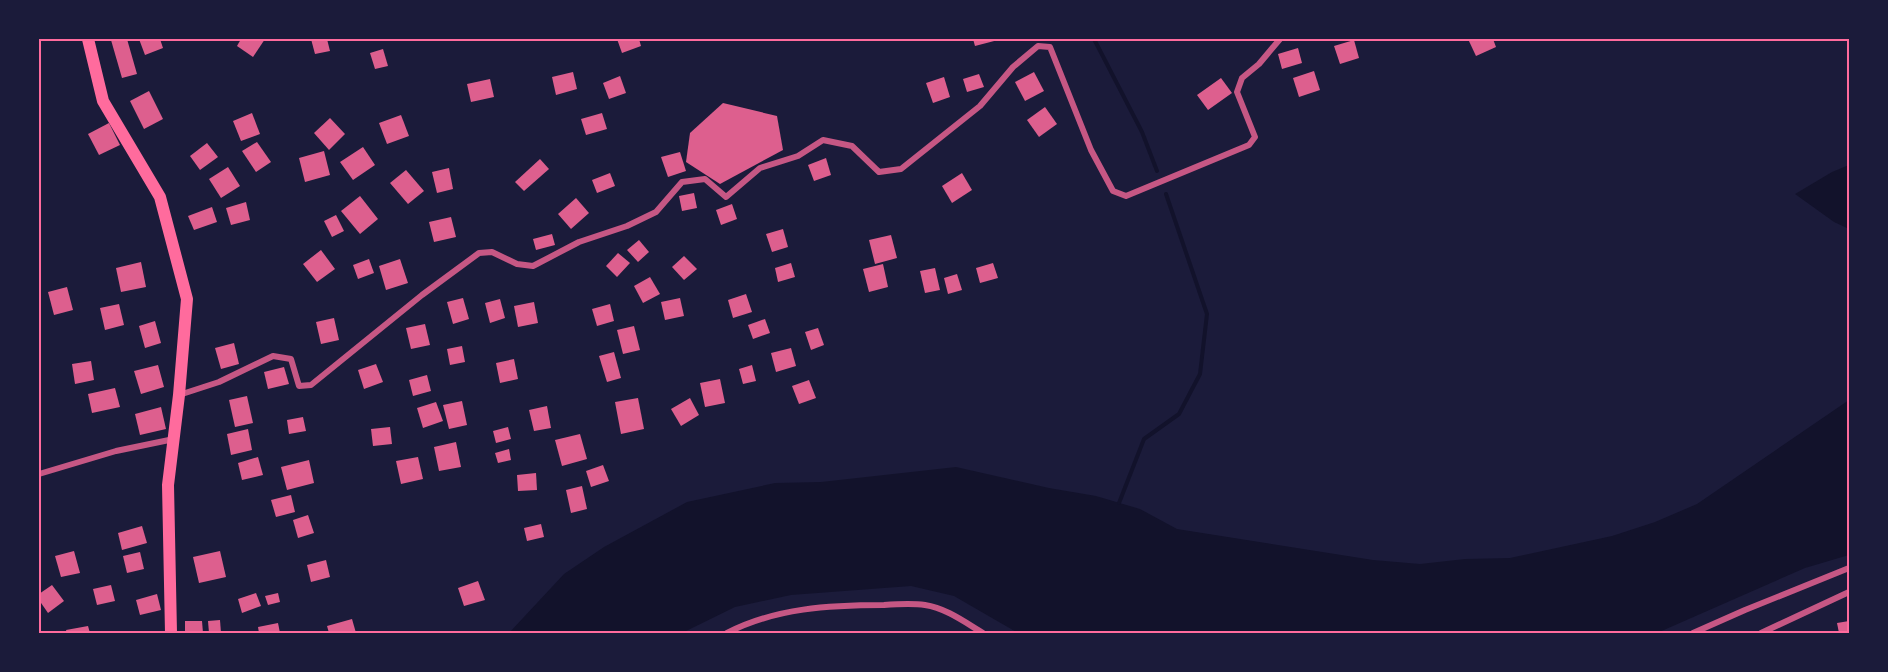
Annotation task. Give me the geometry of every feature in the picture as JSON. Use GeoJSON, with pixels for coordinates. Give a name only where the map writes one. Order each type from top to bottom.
{"type":"FeatureCollection","features":[{"type":"Feature","properties":{"kind":"main road"},"geometry":{"type":"LineString","coordinates":[[88,39],[103,101],[160,197],[187,299],[168,485],[171,633]]}},
{"type":"Feature","properties":{"kind":"street"},"geometry":{"type":"LineString","coordinates":[[179,395],[219,382],[273,356],[291,359],[299,386],[311,385],[422,295],[479,253],[492,252],[517,264],[533,266],[579,242],[627,226],[656,212],[682,182],[705,179],[726,197],[760,168],[798,156],[823,140],[852,146],[879,172],[901,169],[980,106],[1013,67],[1038,46],[1050,47],[1091,150],[1113,191],[1126,196],[1249,145],[1255,137],[1237,93],[1242,78],[1259,64],[1280,39]]}},
{"type":"Feature","properties":{"kind":"street"},"geometry":{"type":"LineString","coordinates":[[39,474],[116,451],[174,439]]}},
{"type":"Feature","properties":{"kind":"street"},"geometry":{"type":"LineString","coordinates":[[1693,633],[1849,568]]}},
{"type":"Feature","properties":{"kind":"street"},"geometry":{"type":"LineString","coordinates":[[1761,633],[1849,592]]}},
{"type":"Feature","properties":{"kind":"street"},"geometry":{"type":"LineString","coordinates":[[727,633],[765,618],[813,607],[908,604],[926,605],[942,610],[983,633]]}},
{"type":"Feature","properties":{"kind":"shaded area"},"geometry":{"type":"Polygon","coordinates":[[[1849,165],[1849,229],[1834,222],[1795,194],[1832,172],[1849,165]]]}},
{"type":"Feature","properties":{"kind":"shaded area"},"geometry":{"type":"Polygon","coordinates":[[[1849,400],[1849,555],[1805,568],[1657,633],[1018,633],[954,596],[911,586],[791,595],[735,607],[682,633],[509,633],[564,574],[604,547],[687,502],[775,483],[821,482],[956,467],[1096,496],[1140,509],[1177,529],[1373,560],[1420,564],[1465,559],[1510,558],[1612,536],[1655,522],[1697,504],[1849,400]]]}},
{"type":"Feature","properties":{"kind":"building"},"geometry":{"type":"Polygon","coordinates":[[[127,39],[137,74],[122,78],[111,40],[127,39]]]}},
{"type":"Feature","properties":{"kind":"building"},"geometry":{"type":"Polygon","coordinates":[[[139,39],[160,39],[163,48],[145,55],[139,39]]]}},
{"type":"Feature","properties":{"kind":"building"},"geometry":{"type":"Polygon","coordinates":[[[241,39],[265,39],[253,57],[237,46],[241,39]]]}},
{"type":"Feature","properties":{"kind":"building"},"geometry":{"type":"Polygon","coordinates":[[[311,39],[327,39],[330,51],[315,54],[311,39]]]}},
{"type":"Feature","properties":{"kind":"building"},"geometry":{"type":"Polygon","coordinates":[[[617,39],[639,39],[641,46],[622,53],[617,39]]]}},
{"type":"Feature","properties":{"kind":"building"},"geometry":{"type":"Polygon","coordinates":[[[973,39],[998,39],[998,40],[975,46],[973,39]]]}},
{"type":"Feature","properties":{"kind":"building"},"geometry":{"type":"Polygon","coordinates":[[[1468,39],[1493,39],[1496,47],[1476,56],[1468,39]]]}},
{"type":"Feature","properties":{"kind":"building"},"geometry":{"type":"Polygon","coordinates":[[[1354,40],[1359,58],[1340,64],[1334,46],[1354,40]]]}},
{"type":"Feature","properties":{"kind":"building"},"geometry":{"type":"Polygon","coordinates":[[[1298,48],[1302,63],[1282,69],[1278,54],[1298,48]]]}},
{"type":"Feature","properties":{"kind":"building"},"geometry":{"type":"Polygon","coordinates":[[[383,49],[388,66],[375,69],[370,53],[383,49]]]}},
{"type":"Feature","properties":{"kind":"building"},"geometry":{"type":"Polygon","coordinates":[[[1314,71],[1320,90],[1299,97],[1293,78],[1314,71]]]}},
{"type":"Feature","properties":{"kind":"building"},"geometry":{"type":"Polygon","coordinates":[[[573,72],[577,89],[556,95],[552,77],[573,72]]]}},
{"type":"Feature","properties":{"kind":"building"},"geometry":{"type":"Polygon","coordinates":[[[1034,72],[1044,91],[1025,101],[1015,82],[1034,72]]]}},
{"type":"Feature","properties":{"kind":"building"},"geometry":{"type":"Polygon","coordinates":[[[979,74],[984,87],[967,92],[963,79],[979,74]]]}},
{"type":"Feature","properties":{"kind":"building"},"geometry":{"type":"Polygon","coordinates":[[[620,76],[626,93],[609,99],[603,83],[620,76]]]}},
{"type":"Feature","properties":{"kind":"building"},"geometry":{"type":"Polygon","coordinates":[[[944,77],[950,97],[933,103],[926,83],[944,77]]]}},
{"type":"Feature","properties":{"kind":"building"},"geometry":{"type":"Polygon","coordinates":[[[1221,78],[1232,93],[1208,110],[1197,95],[1221,78]]]}},
{"type":"Feature","properties":{"kind":"building"},"geometry":{"type":"Polygon","coordinates":[[[490,79],[494,97],[471,102],[467,84],[490,79]]]}},
{"type":"Feature","properties":{"kind":"building"},"geometry":{"type":"Polygon","coordinates":[[[149,91],[163,119],[144,129],[130,101],[149,91]]]}},
{"type":"Feature","properties":{"kind":"building"},"geometry":{"type":"Polygon","coordinates":[[[723,103],[777,116],[783,150],[720,184],[686,162],[690,133],[723,103]]]}},
{"type":"Feature","properties":{"kind":"building"},"geometry":{"type":"Polygon","coordinates":[[[1045,107],[1057,124],[1039,137],[1027,120],[1045,107]]]}},
{"type":"Feature","properties":{"kind":"building"},"geometry":{"type":"Polygon","coordinates":[[[252,113],[260,134],[241,141],[233,121],[252,113]]]}},
{"type":"Feature","properties":{"kind":"building"},"geometry":{"type":"Polygon","coordinates":[[[602,113],[607,129],[586,135],[581,119],[602,113]]]}},
{"type":"Feature","properties":{"kind":"building"},"geometry":{"type":"Polygon","coordinates":[[[401,115],[409,136],[387,144],[379,123],[401,115]]]}},
{"type":"Feature","properties":{"kind":"building"},"geometry":{"type":"Polygon","coordinates":[[[330,118],[345,134],[329,150],[314,133],[330,118]]]}},
{"type":"Feature","properties":{"kind":"building"},"geometry":{"type":"Polygon","coordinates":[[[109,123],[120,145],[99,155],[88,134],[109,123]]]}},
{"type":"Feature","properties":{"kind":"building"},"geometry":{"type":"Polygon","coordinates":[[[257,142],[271,162],[256,172],[242,151],[257,142]]]}},
{"type":"Feature","properties":{"kind":"building"},"geometry":{"type":"Polygon","coordinates":[[[207,143],[218,157],[200,170],[190,156],[207,143]]]}},
{"type":"Feature","properties":{"kind":"building"},"geometry":{"type":"Polygon","coordinates":[[[363,147],[375,165],[353,180],[340,162],[363,147]]]}},
{"type":"Feature","properties":{"kind":"building"},"geometry":{"type":"Polygon","coordinates":[[[324,151],[330,175],[305,182],[299,158],[324,151]]]}},
{"type":"Feature","properties":{"kind":"building"},"geometry":{"type":"Polygon","coordinates":[[[680,152],[686,171],[668,177],[661,157],[680,152]]]}},
{"type":"Feature","properties":{"kind":"building"},"geometry":{"type":"Polygon","coordinates":[[[826,158],[831,175],[814,181],[808,165],[826,158]]]}},
{"type":"Feature","properties":{"kind":"building"},"geometry":{"type":"Polygon","coordinates":[[[540,159],[549,169],[524,191],[515,182],[540,159]]]}},
{"type":"Feature","properties":{"kind":"building"},"geometry":{"type":"Polygon","coordinates":[[[228,167],[240,186],[221,198],[209,179],[228,167]]]}},
{"type":"Feature","properties":{"kind":"building"},"geometry":{"type":"Polygon","coordinates":[[[449,168],[453,189],[437,193],[432,172],[449,168]]]}},
{"type":"Feature","properties":{"kind":"building"},"geometry":{"type":"Polygon","coordinates":[[[406,170],[424,191],[408,204],[390,183],[406,170]]]}},
{"type":"Feature","properties":{"kind":"building"},"geometry":{"type":"Polygon","coordinates":[[[610,173],[615,186],[597,193],[592,180],[610,173]]]}},
{"type":"Feature","properties":{"kind":"building"},"geometry":{"type":"Polygon","coordinates":[[[962,173],[972,190],[952,203],[942,186],[962,173]]]}},
{"type":"Feature","properties":{"kind":"building"},"geometry":{"type":"Polygon","coordinates":[[[694,193],[697,208],[682,211],[679,196],[694,193]]]}},
{"type":"Feature","properties":{"kind":"building"},"geometry":{"type":"Polygon","coordinates":[[[360,196],[378,219],[360,234],[341,211],[360,196]]]}},
{"type":"Feature","properties":{"kind":"building"},"geometry":{"type":"Polygon","coordinates":[[[576,198],[589,213],[571,229],[558,214],[576,198]]]}},
{"type":"Feature","properties":{"kind":"building"},"geometry":{"type":"Polygon","coordinates":[[[246,202],[250,220],[231,225],[226,208],[246,202]]]}},
{"type":"Feature","properties":{"kind":"building"},"geometry":{"type":"Polygon","coordinates":[[[732,204],[737,219],[721,225],[716,210],[732,204]]]}},
{"type":"Feature","properties":{"kind":"building"},"geometry":{"type":"Polygon","coordinates":[[[212,207],[217,222],[194,230],[188,216],[212,207]]]}},
{"type":"Feature","properties":{"kind":"building"},"geometry":{"type":"Polygon","coordinates":[[[336,215],[344,231],[332,237],[324,221],[336,215]]]}},
{"type":"Feature","properties":{"kind":"building"},"geometry":{"type":"Polygon","coordinates":[[[451,217],[456,237],[434,242],[429,222],[451,217]]]}},
{"type":"Feature","properties":{"kind":"building"},"geometry":{"type":"Polygon","coordinates":[[[783,229],[788,247],[772,252],[766,234],[783,229]]]}},
{"type":"Feature","properties":{"kind":"building"},"geometry":{"type":"Polygon","coordinates":[[[552,234],[555,245],[536,250],[533,239],[552,234]]]}},
{"type":"Feature","properties":{"kind":"building"},"geometry":{"type":"Polygon","coordinates":[[[891,235],[897,258],[875,264],[869,240],[891,235]]]}},
{"type":"Feature","properties":{"kind":"building"},"geometry":{"type":"Polygon","coordinates":[[[639,240],[649,252],[638,262],[627,250],[639,240]]]}},
{"type":"Feature","properties":{"kind":"building"},"geometry":{"type":"Polygon","coordinates":[[[321,250],[335,269],[317,282],[303,264],[321,250]]]}},
{"type":"Feature","properties":{"kind":"building"},"geometry":{"type":"Polygon","coordinates":[[[618,253],[630,263],[617,277],[606,266],[618,253]]]}},
{"type":"Feature","properties":{"kind":"building"},"geometry":{"type":"Polygon","coordinates":[[[684,256],[697,269],[684,280],[672,267],[684,256]]]}},
{"type":"Feature","properties":{"kind":"building"},"geometry":{"type":"Polygon","coordinates":[[[369,259],[374,273],[358,279],[353,265],[369,259]]]}},
{"type":"Feature","properties":{"kind":"building"},"geometry":{"type":"Polygon","coordinates":[[[400,259],[408,283],[386,290],[379,266],[400,259]]]}},
{"type":"Feature","properties":{"kind":"building"},"geometry":{"type":"Polygon","coordinates":[[[141,262],[146,287],[121,292],[116,268],[141,262]]]}},
{"type":"Feature","properties":{"kind":"building"},"geometry":{"type":"Polygon","coordinates":[[[791,263],[795,277],[778,282],[775,268],[791,263]]]}},
{"type":"Feature","properties":{"kind":"building"},"geometry":{"type":"Polygon","coordinates":[[[993,263],[998,278],[980,283],[976,268],[993,263]]]}},
{"type":"Feature","properties":{"kind":"building"},"geometry":{"type":"Polygon","coordinates":[[[883,264],[888,287],[869,292],[863,269],[883,264]]]}},
{"type":"Feature","properties":{"kind":"building"},"geometry":{"type":"Polygon","coordinates":[[[935,268],[940,290],[925,293],[920,271],[935,268]]]}},
{"type":"Feature","properties":{"kind":"building"},"geometry":{"type":"Polygon","coordinates":[[[957,274],[962,290],[948,294],[944,278],[957,274]]]}},
{"type":"Feature","properties":{"kind":"building"},"geometry":{"type":"Polygon","coordinates":[[[650,277],[660,294],[643,303],[634,286],[650,277]]]}},
{"type":"Feature","properties":{"kind":"building"},"geometry":{"type":"Polygon","coordinates":[[[67,287],[73,310],[54,315],[48,292],[67,287]]]}},
{"type":"Feature","properties":{"kind":"building"},"geometry":{"type":"Polygon","coordinates":[[[746,294],[752,312],[733,318],[728,300],[746,294]]]}},
{"type":"Feature","properties":{"kind":"building"},"geometry":{"type":"Polygon","coordinates":[[[463,298],[469,319],[453,324],[447,302],[463,298]]]}},
{"type":"Feature","properties":{"kind":"building"},"geometry":{"type":"Polygon","coordinates":[[[680,298],[684,316],[665,320],[661,302],[680,298]]]}},
{"type":"Feature","properties":{"kind":"building"},"geometry":{"type":"Polygon","coordinates":[[[500,299],[505,318],[490,323],[485,303],[500,299]]]}},
{"type":"Feature","properties":{"kind":"building"},"geometry":{"type":"Polygon","coordinates":[[[534,302],[538,323],[518,327],[514,306],[534,302]]]}},
{"type":"Feature","properties":{"kind":"building"},"geometry":{"type":"Polygon","coordinates":[[[119,304],[124,325],[105,330],[100,308],[119,304]]]}},
{"type":"Feature","properties":{"kind":"building"},"geometry":{"type":"Polygon","coordinates":[[[610,304],[614,321],[597,326],[592,309],[610,304]]]}},
{"type":"Feature","properties":{"kind":"building"},"geometry":{"type":"Polygon","coordinates":[[[334,318],[339,340],[321,344],[316,322],[334,318]]]}},
{"type":"Feature","properties":{"kind":"building"},"geometry":{"type":"Polygon","coordinates":[[[765,319],[770,333],[753,339],[748,325],[765,319]]]}},
{"type":"Feature","properties":{"kind":"building"},"geometry":{"type":"Polygon","coordinates":[[[155,321],[161,343],[145,348],[139,326],[155,321]]]}},
{"type":"Feature","properties":{"kind":"building"},"geometry":{"type":"Polygon","coordinates":[[[425,324],[430,345],[411,349],[406,328],[425,324]]]}},
{"type":"Feature","properties":{"kind":"building"},"geometry":{"type":"Polygon","coordinates":[[[634,326],[640,350],[623,354],[617,330],[634,326]]]}},
{"type":"Feature","properties":{"kind":"building"},"geometry":{"type":"Polygon","coordinates":[[[818,328],[824,345],[811,350],[805,332],[818,328]]]}},
{"type":"Feature","properties":{"kind":"building"},"geometry":{"type":"Polygon","coordinates":[[[234,343],[239,364],[221,369],[215,348],[234,343]]]}},
{"type":"Feature","properties":{"kind":"building"},"geometry":{"type":"Polygon","coordinates":[[[462,346],[465,362],[450,365],[447,349],[462,346]]]}},
{"type":"Feature","properties":{"kind":"building"},"geometry":{"type":"Polygon","coordinates":[[[791,348],[796,366],[776,372],[771,353],[791,348]]]}},
{"type":"Feature","properties":{"kind":"building"},"geometry":{"type":"Polygon","coordinates":[[[614,352],[621,378],[607,382],[599,356],[614,352]]]}},
{"type":"Feature","properties":{"kind":"building"},"geometry":{"type":"Polygon","coordinates":[[[514,359],[518,379],[500,383],[496,363],[514,359]]]}},
{"type":"Feature","properties":{"kind":"building"},"geometry":{"type":"Polygon","coordinates":[[[91,361],[94,380],[75,384],[72,364],[91,361]]]}},
{"type":"Feature","properties":{"kind":"building"},"geometry":{"type":"Polygon","coordinates":[[[376,364],[383,382],[364,389],[358,370],[376,364]]]}},
{"type":"Feature","properties":{"kind":"building"},"geometry":{"type":"Polygon","coordinates":[[[158,365],[164,387],[141,394],[134,371],[158,365]]]}},
{"type":"Feature","properties":{"kind":"building"},"geometry":{"type":"Polygon","coordinates":[[[752,365],[756,381],[743,384],[739,369],[752,365]]]}},
{"type":"Feature","properties":{"kind":"building"},"geometry":{"type":"Polygon","coordinates":[[[284,367],[289,384],[268,389],[264,372],[284,367]]]}},
{"type":"Feature","properties":{"kind":"building"},"geometry":{"type":"Polygon","coordinates":[[[427,375],[431,391],[413,396],[409,380],[427,375]]]}},
{"type":"Feature","properties":{"kind":"building"},"geometry":{"type":"Polygon","coordinates":[[[720,379],[725,403],[705,407],[700,383],[720,379]]]}},
{"type":"Feature","properties":{"kind":"building"},"geometry":{"type":"Polygon","coordinates":[[[809,380],[816,398],[799,404],[792,386],[809,380]]]}},
{"type":"Feature","properties":{"kind":"building"},"geometry":{"type":"Polygon","coordinates":[[[115,388],[120,407],[92,413],[88,394],[115,388]]]}},
{"type":"Feature","properties":{"kind":"building"},"geometry":{"type":"Polygon","coordinates":[[[247,396],[253,423],[235,427],[229,400],[247,396]]]}},
{"type":"Feature","properties":{"kind":"building"},"geometry":{"type":"Polygon","coordinates":[[[638,398],[644,429],[621,434],[615,402],[638,398]]]}},
{"type":"Feature","properties":{"kind":"building"},"geometry":{"type":"Polygon","coordinates":[[[690,398],[699,415],[681,426],[671,409],[690,398]]]}},
{"type":"Feature","properties":{"kind":"building"},"geometry":{"type":"Polygon","coordinates":[[[462,401],[467,425],[449,429],[443,405],[462,401]]]}},
{"type":"Feature","properties":{"kind":"building"},"geometry":{"type":"Polygon","coordinates":[[[436,402],[443,421],[423,428],[417,408],[436,402]]]}},
{"type":"Feature","properties":{"kind":"building"},"geometry":{"type":"Polygon","coordinates":[[[547,406],[551,428],[534,431],[529,410],[547,406]]]}},
{"type":"Feature","properties":{"kind":"building"},"geometry":{"type":"Polygon","coordinates":[[[161,407],[166,429],[140,435],[135,414],[161,407]]]}},
{"type":"Feature","properties":{"kind":"building"},"geometry":{"type":"Polygon","coordinates":[[[303,417],[306,431],[289,434],[287,420],[303,417]]]}},
{"type":"Feature","properties":{"kind":"building"},"geometry":{"type":"Polygon","coordinates":[[[390,427],[392,444],[373,446],[371,429],[390,427]]]}},
{"type":"Feature","properties":{"kind":"building"},"geometry":{"type":"Polygon","coordinates":[[[508,427],[511,439],[496,443],[493,431],[508,427]]]}},
{"type":"Feature","properties":{"kind":"building"},"geometry":{"type":"Polygon","coordinates":[[[248,429],[252,450],[231,455],[227,434],[248,429]]]}},
{"type":"Feature","properties":{"kind":"building"},"geometry":{"type":"Polygon","coordinates":[[[580,434],[587,459],[562,466],[555,440],[580,434]]]}},
{"type":"Feature","properties":{"kind":"building"},"geometry":{"type":"Polygon","coordinates":[[[456,442],[461,467],[439,471],[434,447],[456,442]]]}},
{"type":"Feature","properties":{"kind":"building"},"geometry":{"type":"Polygon","coordinates":[[[509,449],[511,460],[498,463],[495,453],[509,449]]]}},
{"type":"Feature","properties":{"kind":"building"},"geometry":{"type":"Polygon","coordinates":[[[258,457],[263,475],[242,480],[238,463],[258,457]]]}},
{"type":"Feature","properties":{"kind":"building"},"geometry":{"type":"Polygon","coordinates":[[[418,457],[423,479],[401,484],[396,461],[418,457]]]}},
{"type":"Feature","properties":{"kind":"building"},"geometry":{"type":"Polygon","coordinates":[[[309,460],[314,483],[287,490],[281,467],[309,460]]]}},
{"type":"Feature","properties":{"kind":"building"},"geometry":{"type":"Polygon","coordinates":[[[603,465],[609,481],[591,487],[586,471],[603,465]]]}},
{"type":"Feature","properties":{"kind":"building"},"geometry":{"type":"Polygon","coordinates":[[[536,473],[537,490],[518,491],[517,475],[536,473]]]}},
{"type":"Feature","properties":{"kind":"building"},"geometry":{"type":"Polygon","coordinates":[[[582,486],[587,509],[571,513],[566,490],[582,486]]]}},
{"type":"Feature","properties":{"kind":"building"},"geometry":{"type":"Polygon","coordinates":[[[291,495],[295,512],[276,517],[271,500],[291,495]]]}},
{"type":"Feature","properties":{"kind":"building"},"geometry":{"type":"Polygon","coordinates":[[[308,515],[314,533],[298,538],[293,520],[308,515]]]}},
{"type":"Feature","properties":{"kind":"building"},"geometry":{"type":"Polygon","coordinates":[[[541,524],[544,537],[527,541],[524,528],[541,524]]]}},
{"type":"Feature","properties":{"kind":"building"},"geometry":{"type":"Polygon","coordinates":[[[142,526],[147,543],[122,550],[118,533],[142,526]]]}},
{"type":"Feature","properties":{"kind":"building"},"geometry":{"type":"Polygon","coordinates":[[[74,551],[80,573],[61,577],[55,556],[74,551]]]}},
{"type":"Feature","properties":{"kind":"building"},"geometry":{"type":"Polygon","coordinates":[[[220,551],[226,577],[199,583],[193,557],[220,551]]]}},
{"type":"Feature","properties":{"kind":"building"},"geometry":{"type":"Polygon","coordinates":[[[140,552],[144,569],[127,573],[123,556],[140,552]]]}},
{"type":"Feature","properties":{"kind":"building"},"geometry":{"type":"Polygon","coordinates":[[[326,560],[330,577],[311,582],[307,565],[326,560]]]}},
{"type":"Feature","properties":{"kind":"building"},"geometry":{"type":"Polygon","coordinates":[[[478,581],[485,600],[464,606],[458,588],[478,581]]]}},
{"type":"Feature","properties":{"kind":"building"},"geometry":{"type":"Polygon","coordinates":[[[52,585],[64,601],[48,613],[39,600],[39,594],[52,585]]]}},
{"type":"Feature","properties":{"kind":"building"},"geometry":{"type":"Polygon","coordinates":[[[111,585],[115,601],[97,605],[93,589],[111,585]]]}},
{"type":"Feature","properties":{"kind":"building"},"geometry":{"type":"Polygon","coordinates":[[[256,593],[261,606],[242,613],[238,599],[256,593]]]}},
{"type":"Feature","properties":{"kind":"building"},"geometry":{"type":"Polygon","coordinates":[[[278,593],[280,602],[268,605],[265,596],[278,593]]]}},
{"type":"Feature","properties":{"kind":"building"},"geometry":{"type":"Polygon","coordinates":[[[157,594],[161,610],[140,615],[136,600],[157,594]]]}},
{"type":"Feature","properties":{"kind":"building"},"geometry":{"type":"Polygon","coordinates":[[[352,619],[356,633],[329,633],[327,626],[352,619]]]}},
{"type":"Feature","properties":{"kind":"building"},"geometry":{"type":"Polygon","coordinates":[[[220,620],[221,633],[209,633],[208,621],[220,620]]]}},
{"type":"Feature","properties":{"kind":"building"},"geometry":{"type":"Polygon","coordinates":[[[185,621],[202,621],[203,633],[185,633],[185,621]]]}},
{"type":"Feature","properties":{"kind":"building"},"geometry":{"type":"Polygon","coordinates":[[[1849,621],[1849,633],[1839,633],[1837,623],[1849,621]]]}},
{"type":"Feature","properties":{"kind":"building"},"geometry":{"type":"Polygon","coordinates":[[[278,623],[280,633],[259,633],[258,627],[278,623]]]}},
{"type":"Feature","properties":{"kind":"building"},"geometry":{"type":"Polygon","coordinates":[[[88,626],[90,633],[67,633],[66,630],[88,626]]]}},
{"type":"Feature","properties":{"kind":"waterway"},"geometry":{"type":"LineString","coordinates":[[1094,39],[1142,132],[1157,171]]}},
{"type":"Feature","properties":{"kind":"waterway"},"geometry":{"type":"LineString","coordinates":[[1119,503],[1144,439],[1179,414],[1200,374],[1207,314],[1166,194]]}}]}
